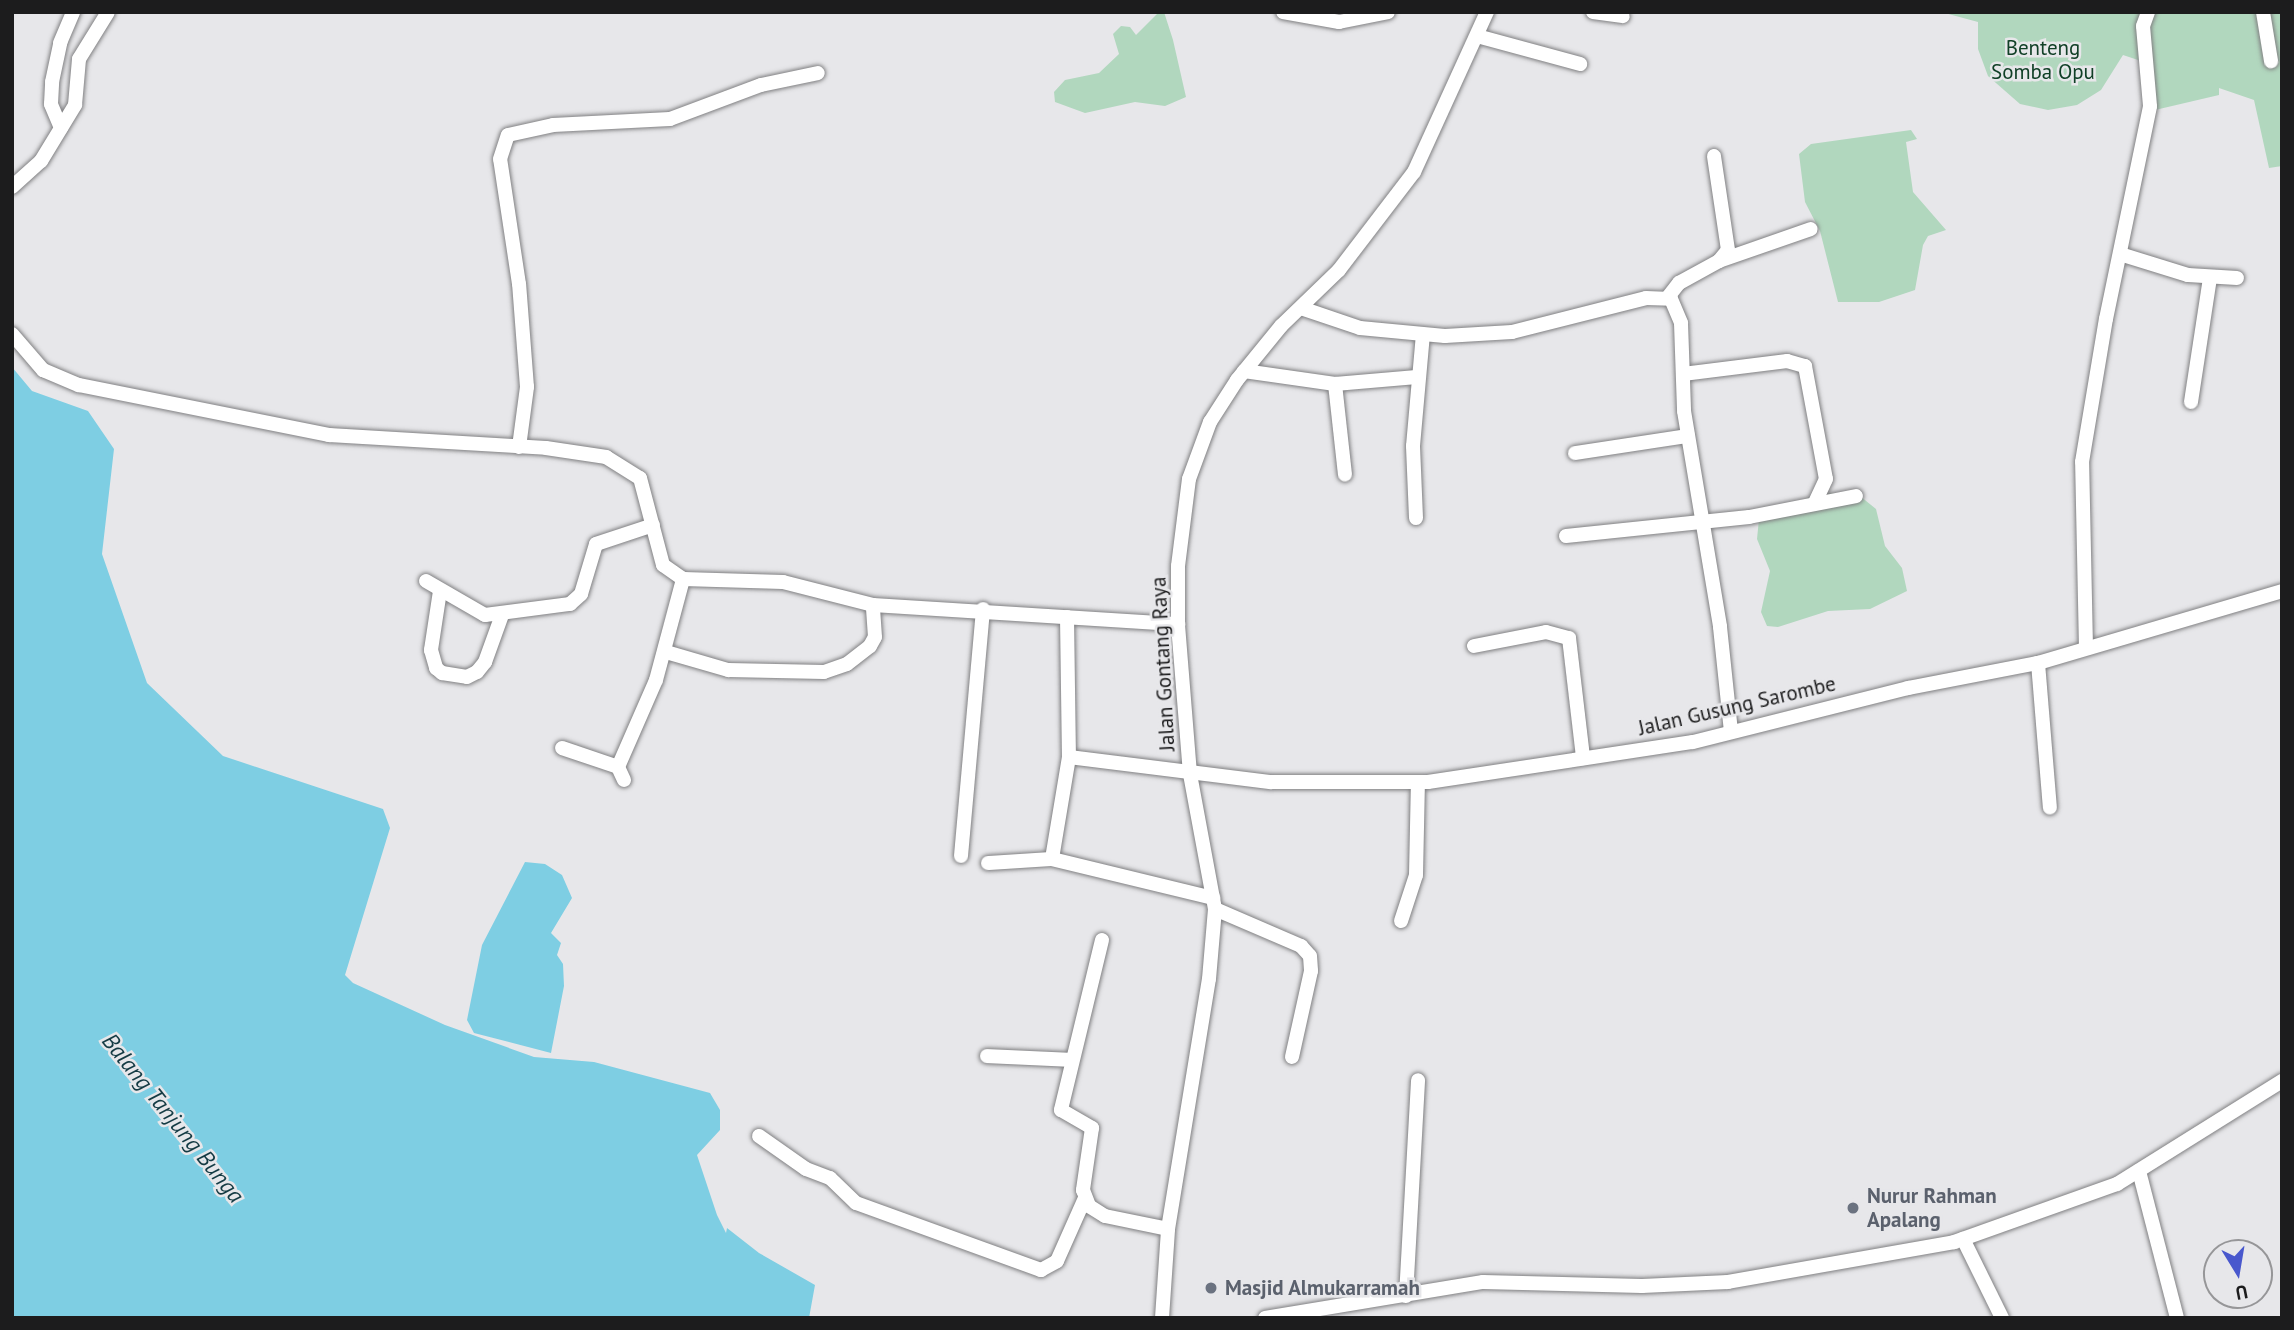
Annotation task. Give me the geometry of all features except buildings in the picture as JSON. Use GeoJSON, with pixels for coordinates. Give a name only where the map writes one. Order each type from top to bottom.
{"type":"FeatureCollection","features":[{"type":"Feature","properties":{"kind":"street"},"geometry":{"type":"LineString","coordinates":[[61,128],[51,104],[52,82],[60,43],[73,12]]}},
{"type":"Feature","properties":{"kind":"street"},"geometry":{"type":"LineString","coordinates":[[12,187],[41,161],[75,105],[79,59],[108,12]]}},
{"type":"Feature","properties":{"kind":"street"},"geometry":{"type":"LineString","coordinates":[[1283,12],[1339,22],[1388,12]]}},
{"type":"Feature","properties":{"kind":"street","name":"Jalan Gontang Raya"},"geometry":{"type":"LineString","coordinates":[[1162,1318],[1168,1229],[1209,979],[1214,903],[1190,774],[1178,624],[1178,566],[1189,480],[1210,422],[1244,371],[1339,270],[1402,191],[1488,12]]}},
{"type":"Feature","properties":{"kind":"street"},"geometry":{"type":"LineString","coordinates":[[1593,12],[1623,16]]}},
{"type":"Feature","properties":{"kind":"street"},"geometry":{"type":"LineString","coordinates":[[2086,648],[2082,462],[2150,106],[2143,26],[2148,12]]}},
{"type":"Feature","properties":{"kind":"street"},"geometry":{"type":"LineString","coordinates":[[2263,12],[2271,61]]}},
{"type":"Feature","properties":{"kind":"street"},"geometry":{"type":"LineString","coordinates":[[1477,36],[1580,64]]}},
{"type":"Feature","properties":{"kind":"street"},"geometry":{"type":"LineString","coordinates":[[519,447],[527,387],[519,284],[500,159],[508,135],[554,125],[670,119],[761,85],[818,73]]}},
{"type":"Feature","properties":{"kind":"street"},"geometry":{"type":"LineString","coordinates":[[1714,156],[1729,239],[1728,250],[1719,261]]}},
{"type":"Feature","properties":{"kind":"street"},"geometry":{"type":"LineString","coordinates":[[1301,308],[1360,328],[1423,334],[1512,331],[1668,297],[1679,283],[1719,261],[1811,229]]}},
{"type":"Feature","properties":{"kind":"street"},"geometry":{"type":"LineString","coordinates":[[2120,254],[2210,278],[2237,278]]}},
{"type":"Feature","properties":{"kind":"street"},"geometry":{"type":"LineString","coordinates":[[2191,402],[2210,278]]}},
{"type":"Feature","properties":{"kind":"street"},"geometry":{"type":"LineString","coordinates":[[1668,297],[1681,323],[1688,436],[1720,627],[1731,731]]}},
{"type":"Feature","properties":{"kind":"street"},"geometry":{"type":"LineString","coordinates":[[12,334],[43,370],[79,385],[329,435],[581,451],[622,463],[640,478],[663,565],[683,579],[783,582],[873,606],[983,610],[1178,624]]}},
{"type":"Feature","properties":{"kind":"street"},"geometry":{"type":"LineString","coordinates":[[1416,517],[1413,446],[1417,377],[1423,334]]}},
{"type":"Feature","properties":{"kind":"street"},"geometry":{"type":"LineString","coordinates":[[1683,374],[1787,361],[1805,366],[1826,478],[1815,503]]}},
{"type":"Feature","properties":{"kind":"street"},"geometry":{"type":"LineString","coordinates":[[1244,371],[1335,384],[1417,377]]}},
{"type":"Feature","properties":{"kind":"street"},"geometry":{"type":"LineString","coordinates":[[1335,384],[1345,474]]}},
{"type":"Feature","properties":{"kind":"street"},"geometry":{"type":"LineString","coordinates":[[1575,453],[1688,436]]}},
{"type":"Feature","properties":{"kind":"street"},"geometry":{"type":"LineString","coordinates":[[1566,536],[1700,519],[1749,517],[1856,496]]}},
{"type":"Feature","properties":{"kind":"street"},"geometry":{"type":"LineString","coordinates":[[426,581],[472,610],[502,615],[570,604],[581,594],[596,544],[653,525]]}},
{"type":"Feature","properties":{"kind":"street"},"geometry":{"type":"LineString","coordinates":[[562,748],[621,774],[666,652],[683,579]]}},
{"type":"Feature","properties":{"kind":"street"},"geometry":{"type":"LineString","coordinates":[[440,591],[431,650],[436,668],[442,673],[467,677],[477,672],[485,662],[502,615]]}},
{"type":"Feature","properties":{"kind":"street","name":"Jalan Gusung Sarombe"},"geometry":{"type":"LineString","coordinates":[[1069,757],[1270,782],[1418,783],[1693,742],[1908,688],[2038,663],[2282,591]]}},
{"type":"Feature","properties":{"kind":"street"},"geometry":{"type":"LineString","coordinates":[[666,652],[723,669],[824,672],[847,664],[870,646],[875,637],[873,606]]}},
{"type":"Feature","properties":{"kind":"street"},"geometry":{"type":"LineString","coordinates":[[961,856],[983,610]]}},
{"type":"Feature","properties":{"kind":"street"},"geometry":{"type":"LineString","coordinates":[[1052,859],[1069,757],[1067,617]]}},
{"type":"Feature","properties":{"kind":"street"},"geometry":{"type":"LineString","coordinates":[[1474,646],[1546,632],[1569,638],[1583,758]]}},
{"type":"Feature","properties":{"kind":"street"},"geometry":{"type":"LineString","coordinates":[[2038,663],[2050,808]]}},
{"type":"Feature","properties":{"kind":"street"},"geometry":{"type":"LineString","coordinates":[[1401,920],[1416,875],[1418,783]]}},
{"type":"Feature","properties":{"kind":"street"},"geometry":{"type":"LineString","coordinates":[[988,863],[1052,859],[1214,903],[1301,946],[1310,957],[1311,971],[1292,1057]]}},
{"type":"Feature","properties":{"kind":"street"},"geometry":{"type":"LineString","coordinates":[[760,1136],[806,1169],[830,1178],[856,1203],[1041,1270],[1057,1261],[1085,1198],[1092,1128],[1061,1110],[1060,1102],[1102,940]]}},
{"type":"Feature","properties":{"kind":"street"},"geometry":{"type":"LineString","coordinates":[[987,1056],[1072,1059]]}},
{"type":"Feature","properties":{"kind":"street"},"geometry":{"type":"LineString","coordinates":[[1406,1296],[1418,1080]]}},
{"type":"Feature","properties":{"kind":"street"},"geometry":{"type":"LineString","coordinates":[[1265,1318],[1483,1282],[1642,1286],[1728,1282],[1963,1238],[2086,1198],[2139,1171],[2282,1081]]}},
{"type":"Feature","properties":{"kind":"street"},"geometry":{"type":"LineString","coordinates":[[2139,1171],[2178,1318]]}},
{"type":"Feature","properties":{"kind":"street"},"geometry":{"type":"LineString","coordinates":[[1085,1198],[1097,1213],[1168,1229]]}},
{"type":"Feature","properties":{"kind":"street"},"geometry":{"type":"LineString","coordinates":[[1963,1238],[2002,1318]]}},
{"type":"Feature","properties":{"kind":"green space"},"geometry":{"type":"Polygon","coordinates":[[[1159,12],[1164,12],[1173,40],[1186,97],[1165,106],[1135,102],[1085,113],[1055,102],[1054,92],[1065,80],[1099,73],[1119,54],[1113,34],[1121,26],[1130,27],[1136,35],[1159,12]]]}},
{"type":"Feature","properties":{"kind":"green space","name":"Benteng Somba Opu"},"geometry":{"type":"Polygon","coordinates":[[[1941,12],[2282,12],[2282,166],[2269,168],[2254,100],[2219,88],[2219,95],[2155,110],[2150,64],[2123,55],[2101,90],[2077,105],[2048,110],[2020,104],[1988,76],[1978,49],[1978,22],[1941,12]]]}},
{"type":"Feature","properties":{"kind":"green space"},"geometry":{"type":"Polygon","coordinates":[[[1911,130],[1917,139],[1906,142],[1913,192],[1946,230],[1928,236],[1923,245],[1915,290],[1879,302],[1838,302],[1820,231],[1805,202],[1799,154],[1811,144],[1911,130]]]}},
{"type":"Feature","properties":{"kind":"green space"},"geometry":{"type":"Polygon","coordinates":[[[1855,492],[1876,509],[1885,546],[1902,568],[1907,591],[1870,609],[1828,611],[1778,627],[1767,626],[1761,612],[1770,571],[1757,539],[1759,519],[1817,494],[1855,492]]]}},
{"type":"Feature","properties":{"kind":"water","name":"Balang Tanjung Bunga"},"geometry":{"type":"Polygon","coordinates":[[[12,367],[32,391],[88,411],[114,449],[102,554],[147,683],[223,756],[383,809],[390,828],[345,975],[353,983],[445,1025],[534,1057],[594,1062],[710,1093],[720,1110],[720,1130],[697,1155],[717,1215],[726,1233],[727,1228],[759,1253],[815,1285],[809,1318],[12,1318],[12,367]]]}},
{"type":"Feature","properties":{"kind":"water"},"geometry":{"type":"Polygon","coordinates":[[[525,862],[545,864],[562,875],[572,898],[551,933],[561,943],[557,955],[563,964],[564,986],[551,1053],[474,1033],[467,1020],[482,945],[525,862]]]}},
{"type":"Feature","properties":{"kind":"place","name":"Nurur Rahman Apalang"},"geometry":{"type":"Point","coordinates":[1853,1208]}},
{"type":"Feature","properties":{"kind":"place","name":"Masjid Almukarramah"},"geometry":{"type":"Point","coordinates":[1211,1288]}}]}
